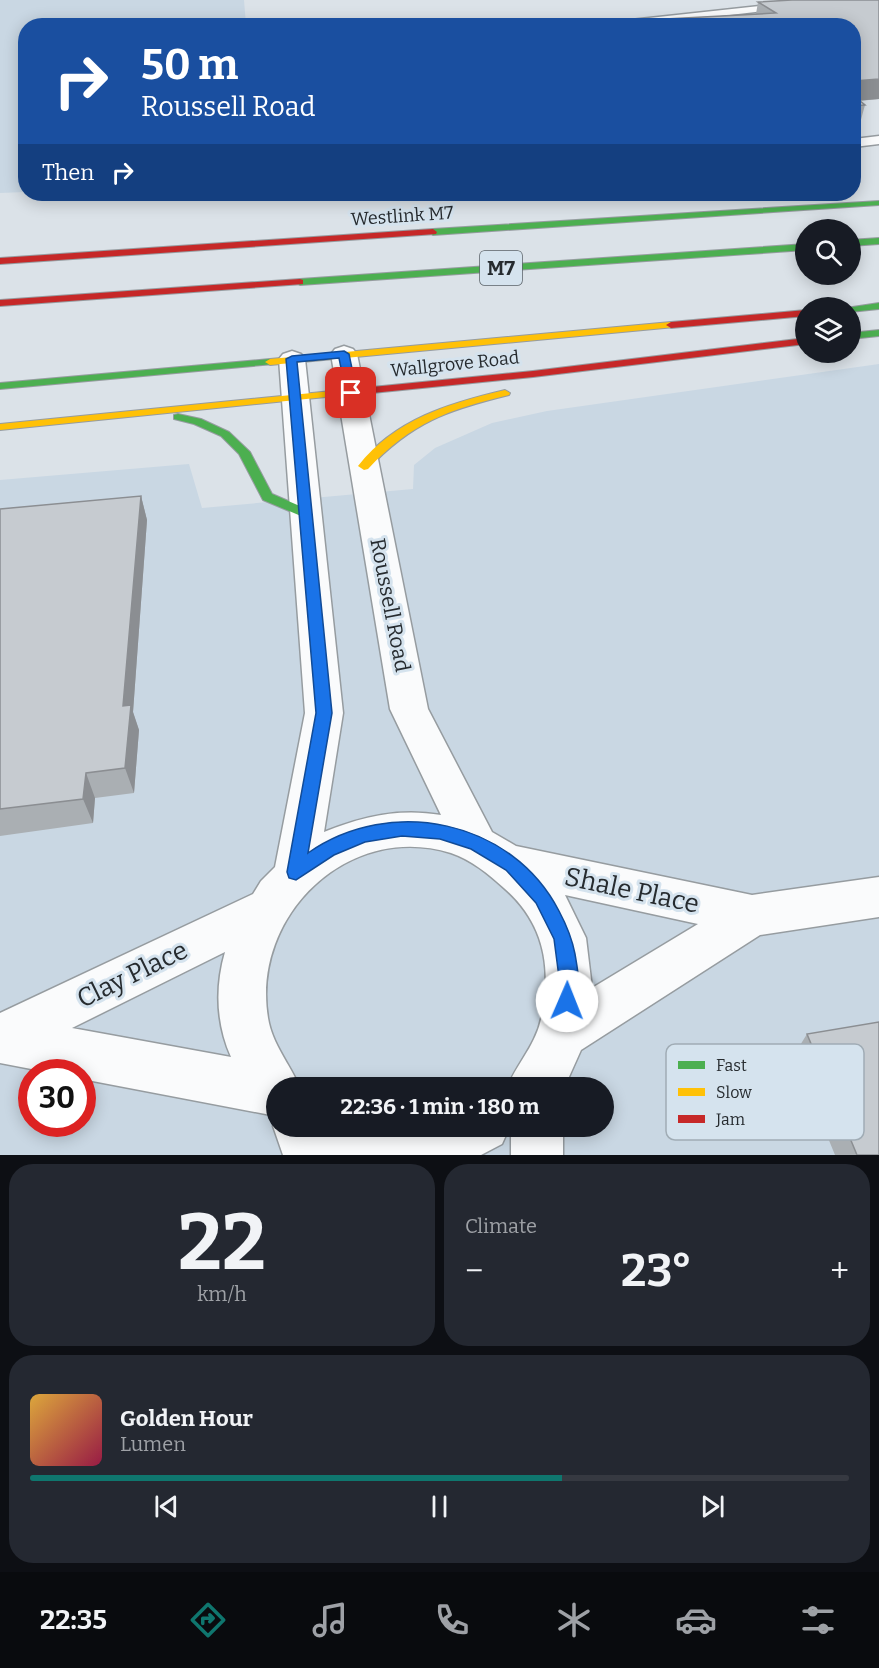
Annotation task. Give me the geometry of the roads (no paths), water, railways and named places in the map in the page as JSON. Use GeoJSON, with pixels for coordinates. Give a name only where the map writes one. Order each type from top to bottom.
{"type":"FeatureCollection","features":[{"type":"Feature","properties":{"kind":"main road","name":"Westlink M7"},"geometry":{"type":"LineString","coordinates":[[0,261],[879,203]]}},
{"type":"Feature","properties":{"kind":"main road","name":"M7"},"geometry":{"type":"LineString","coordinates":[[153,234],[186,249]]}},
{"type":"Feature","properties":{"kind":"main road"},"geometry":{"type":"LineString","coordinates":[[861,243],[879,242]]}},
{"type":"Feature","properties":{"kind":"main road","name":"M7"},"geometry":{"type":"LineString","coordinates":[[0,303],[795,248]]}},
{"type":"Feature","properties":{"kind":"main road"},"geometry":{"type":"LineString","coordinates":[[861,308],[879,306]]}},
{"type":"Feature","properties":{"kind":"main road","name":"Wallgrove Road"},"geometry":{"type":"LineString","coordinates":[[0,386],[795,314]]}},
{"type":"Feature","properties":{"kind":"main road"},"geometry":{"type":"LineString","coordinates":[[861,335],[879,333]]}},
{"type":"Feature","properties":{"kind":"main road","name":"Wallgrove Road"},"geometry":{"type":"LineString","coordinates":[[0,427],[533,374],[795,342]]}},
{"type":"Feature","properties":{"kind":"main road"},"geometry":{"type":"LineString","coordinates":[[364,466],[386,441],[406,428],[442,411],[514,391],[533,374]]}},
{"type":"Feature","properties":{"kind":"main road"},"geometry":{"type":"LineString","coordinates":[[148,412],[207,424],[225,432],[236,441],[254,469],[267,497],[305,513]]}},
{"type":"Feature","properties":{"kind":"street","name":"Roussell Road"},"geometry":{"type":"LineString","coordinates":[[344,354],[409,709],[476,843]]}},
{"type":"Feature","properties":{"kind":"street"},"geometry":{"type":"LineString","coordinates":[[292,359],[324,713],[296,872]]}},
{"type":"Feature","properties":{"kind":"street"},"geometry":{"type":"LineString","coordinates":[[268,1077],[251,1047],[241,1000],[246,953],[264,910],[296,872],[328,849],[364,835],[402,829],[440,831],[476,843],[513,864],[542,897],[563,938],[570,985],[562,1033],[544,1077]]}},
{"type":"Feature","properties":{"kind":"street","name":"Shale Place"},"geometry":{"type":"LineString","coordinates":[[513,864],[752,916],[879,897]]}},
{"type":"Feature","properties":{"kind":"street","name":"Clay Place"},"geometry":{"type":"LineString","coordinates":[[0,1038],[264,910]]}},
{"type":"Feature","properties":{"kind":"street","name":"Shale Place"},"geometry":{"type":"LineString","coordinates":[[562,1033],[752,916]]}},
{"type":"Feature","properties":{"kind":"street","name":"Clay Place"},"geometry":{"type":"LineString","coordinates":[[0,1038],[266,1089]]}},
{"type":"Feature","properties":{"kind":"street"},"geometry":{"type":"LineString","coordinates":[[303,1137],[309,1155]]}},
{"type":"Feature","properties":{"kind":"street"},"geometry":{"type":"LineString","coordinates":[[343,1137],[373,1146],[421,1148],[466,1137]]}},
{"type":"Feature","properties":{"kind":"street"},"geometry":{"type":"LineString","coordinates":[[537,1137],[537,1155]]}},
{"type":"Feature","properties":{"kind":"lane"},"geometry":{"type":"LineString","coordinates":[[678,18],[800,5]]}},
{"type":"Feature","properties":{"kind":"lane"},"geometry":{"type":"LineString","coordinates":[[861,142],[879,140]]}}]}
